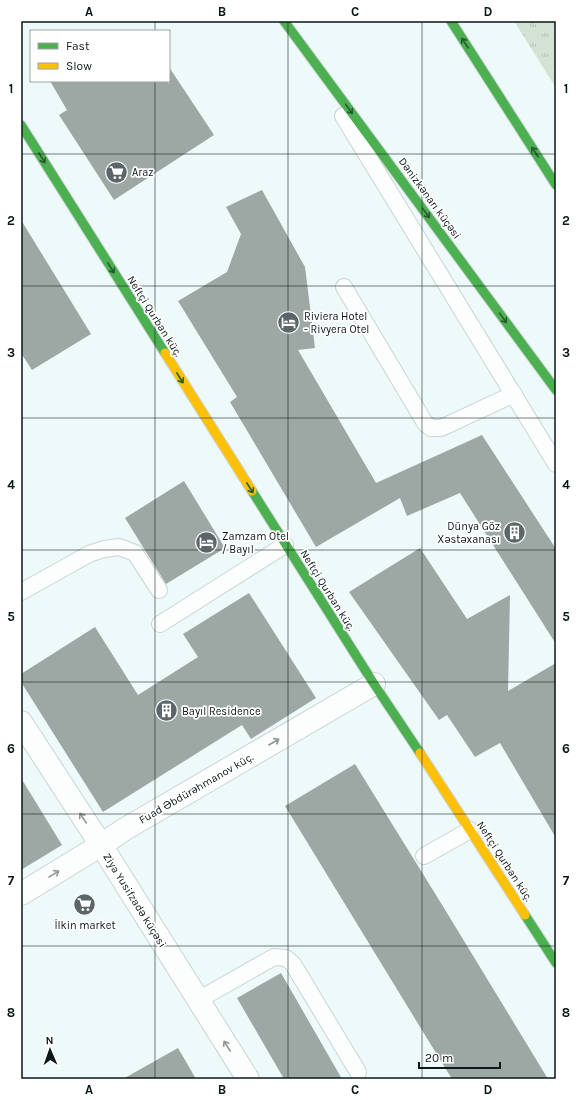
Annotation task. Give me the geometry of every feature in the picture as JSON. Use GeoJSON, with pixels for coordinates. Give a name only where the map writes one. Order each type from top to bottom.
{"type":"FeatureCollection","features":[{"type":"Feature","properties":{"kind":"main road"},"geometry":{"type":"LineString","coordinates":[[451,21],[556,185]]}},
{"type":"Feature","properties":{"kind":"main road","name":"Dənizkənarı küçəsi"},"geometry":{"type":"LineString","coordinates":[[285,22],[556,390]]}},
{"type":"Feature","properties":{"kind":"main road","name":"Neftçi Qurban küç."},"geometry":{"type":"LineString","coordinates":[[21,125],[285,545],[556,962]]}},
{"type":"Feature","properties":{"kind":"street","name":"Fuad Əbdürəhmanov küç."},"geometry":{"type":"LineString","coordinates":[[21,894],[125,829],[374,684]]}},
{"type":"Feature","properties":{"kind":"street","name":"Ziya Yusifzadə küçəsi"},"geometry":{"type":"LineString","coordinates":[[21,722],[101,845],[248,1079]]}},
{"type":"Feature","properties":{"kind":"lane"},"geometry":{"type":"LineString","coordinates":[[285,22],[556,464]]}},
{"type":"Feature","properties":{"kind":"lane"},"geometry":{"type":"LineString","coordinates":[[344,287],[425,423],[431,428],[441,428],[514,394]]}},
{"type":"Feature","properties":{"kind":"lane"},"geometry":{"type":"LineString","coordinates":[[160,624],[285,545]]}},
{"type":"Feature","properties":{"kind":"lane"},"geometry":{"type":"LineString","coordinates":[[21,592],[89,554],[104,549],[119,547],[135,553],[159,590]]}},
{"type":"Feature","properties":{"kind":"lane"},"geometry":{"type":"LineString","coordinates":[[424,856],[470,830]]}},
{"type":"Feature","properties":{"kind":"lane"},"geometry":{"type":"LineString","coordinates":[[198,1000],[274,957],[286,958],[293,964],[358,1072]]}},
{"type":"Feature","properties":{"kind":"green space"},"geometry":{"type":"Polygon","coordinates":[[[514,21],[556,21],[556,88],[514,21]]]}},
{"type":"Feature","properties":{"kind":"building"},"geometry":{"type":"Polygon","coordinates":[[[170,69],[214,135],[114,200],[59,115],[67,110],[51,82],[168,82],[169,84],[170,69]]]}},
{"type":"Feature","properties":{"kind":"building"},"geometry":{"type":"Polygon","coordinates":[[[262,190],[305,267],[315,348],[298,350],[376,483],[482,435],[556,549],[556,644],[460,493],[407,516],[400,498],[316,547],[230,402],[237,397],[178,301],[227,272],[241,234],[226,207],[262,190]]]}},
{"type":"Feature","properties":{"kind":"building"},"geometry":{"type":"Polygon","coordinates":[[[21,220],[91,334],[32,370],[21,353],[21,220]]]}},
{"type":"Feature","properties":{"kind":"building"},"geometry":{"type":"Polygon","coordinates":[[[184,481],[225,548],[166,584],[125,518],[184,481]]]}},
{"type":"Feature","properties":{"kind":"building"},"geometry":{"type":"Polygon","coordinates":[[[420,548],[467,619],[510,595],[508,691],[556,663],[556,838],[500,743],[475,757],[447,715],[439,720],[349,592],[420,548]]]}},
{"type":"Feature","properties":{"kind":"building","name":"Bayıl Residence"},"geometry":{"type":"Polygon","coordinates":[[[249,593],[316,698],[251,739],[242,725],[103,812],[21,682],[21,674],[95,627],[138,695],[198,657],[183,634],[249,593]]]}},
{"type":"Feature","properties":{"kind":"building"},"geometry":{"type":"Polygon","coordinates":[[[355,764],[548,1079],[452,1079],[428,1040],[285,806],[355,764]]]}},
{"type":"Feature","properties":{"kind":"building"},"geometry":{"type":"Polygon","coordinates":[[[21,778],[62,845],[21,870],[21,778]]]}},
{"type":"Feature","properties":{"kind":"building"},"geometry":{"type":"Polygon","coordinates":[[[281,973],[342,1079],[284,1079],[237,998],[281,973]]]}},
{"type":"Feature","properties":{"kind":"building"},"geometry":{"type":"Polygon","coordinates":[[[178,1048],[196,1079],[123,1079],[178,1048]]]}},
{"type":"Feature","properties":{"kind":"traffic: fast"},"geometry":{"type":"LineString","coordinates":[[284,21],[556,390]]}},
{"type":"Feature","properties":{"kind":"traffic: fast"},"geometry":{"type":"LineString","coordinates":[[451,21],[556,185]]}},
{"type":"Feature","properties":{"kind":"traffic: fast"},"geometry":{"type":"LineString","coordinates":[[21,125],[165,353]]}},
{"type":"Feature","properties":{"kind":"traffic: fast"},"geometry":{"type":"LineString","coordinates":[[252,491],[374,684],[420,753]]}},
{"type":"Feature","properties":{"kind":"traffic: fast"},"geometry":{"type":"LineString","coordinates":[[525,915],[556,963]]}},
{"type":"Feature","properties":{"kind":"traffic: slow"},"geometry":{"type":"LineString","coordinates":[[165,353],[252,491]]}},
{"type":"Feature","properties":{"kind":"traffic: slow"},"geometry":{"type":"LineString","coordinates":[[420,753],[525,915]]}},
{"type":"Feature","properties":{"kind":"place","name":"Araz"},"geometry":{"type":"Point","coordinates":[116,172]}},
{"type":"Feature","properties":{"kind":"place","name":"Riviera Hotel - Rivyera Otel"},"geometry":{"type":"Point","coordinates":[289,322]}},
{"type":"Feature","properties":{"kind":"place","name":"Dünya Göz Xəstəxanası"},"geometry":{"type":"Point","coordinates":[515,532]}},
{"type":"Feature","properties":{"kind":"place","name":"Zamzam Otel / Bayıl"},"geometry":{"type":"Point","coordinates":[206,542]}},
{"type":"Feature","properties":{"kind":"place","name":"Bayıl Residence"},"geometry":{"type":"Point","coordinates":[167,711]}},
{"type":"Feature","properties":{"kind":"place","name":"İlkin market"},"geometry":{"type":"Point","coordinates":[85,905]}}]}
